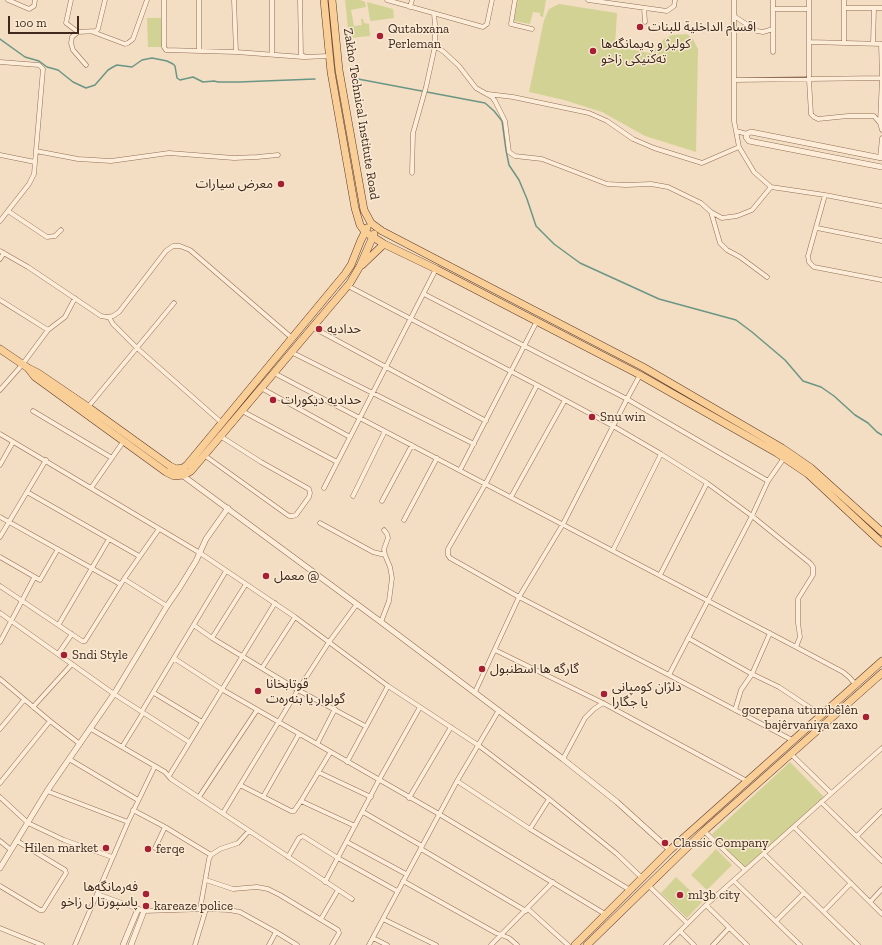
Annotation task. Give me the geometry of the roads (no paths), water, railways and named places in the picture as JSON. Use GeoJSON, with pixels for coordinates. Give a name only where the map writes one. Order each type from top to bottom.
{"type":"FeatureCollection","features":[{"type":"Feature","properties":{"kind":"main road"},"geometry":{"type":"LineString","coordinates":[[324,0],[329,56],[355,208],[360,225],[365,232],[372,238],[436,269],[640,375],[785,458],[808,474],[882,543]]}},
{"type":"Feature","properties":{"kind":"main road","name":"Zakho Technical Institute Road"},"geometry":{"type":"LineString","coordinates":[[332,0],[340,78],[364,210],[371,223],[377,228],[643,367],[782,448],[811,468],[882,532]]}},
{"type":"Feature","properties":{"kind":"main road"},"geometry":{"type":"LineString","coordinates":[[25,366],[32,375],[123,442],[168,474],[176,476],[187,465],[345,274],[353,261],[365,232],[371,223]]}},
{"type":"Feature","properties":{"kind":"main road"},"geometry":{"type":"LineString","coordinates":[[0,348],[88,407],[170,466],[180,472],[191,470],[348,285],[360,266],[377,228]]}},
{"type":"Feature","properties":{"kind":"main road"},"geometry":{"type":"LineString","coordinates":[[360,266],[384,244]]}},
{"type":"Feature","properties":{"kind":"main road"},"geometry":{"type":"LineString","coordinates":[[353,261],[360,266]]}},
{"type":"Feature","properties":{"kind":"main road"},"geometry":{"type":"LineString","coordinates":[[575,945],[670,850],[882,661]]}},
{"type":"Feature","properties":{"kind":"main road"},"geometry":{"type":"LineString","coordinates":[[587,945],[704,831],[882,673]]}},
{"type":"Feature","properties":{"kind":"main road"},"geometry":{"type":"LineString","coordinates":[[619,901],[625,907]]}},
{"type":"Feature","properties":{"kind":"street"},"geometry":{"type":"LineString","coordinates":[[8,0],[29,9],[32,8],[35,0]]}},
{"type":"Feature","properties":{"kind":"street"},"geometry":{"type":"LineString","coordinates":[[71,0],[66,23],[78,32],[93,32],[125,44],[133,38],[147,0]]}},
{"type":"Feature","properties":{"kind":"street"},"geometry":{"type":"LineString","coordinates":[[93,32],[98,29],[105,0]]}},
{"type":"Feature","properties":{"kind":"street"},"geometry":{"type":"LineString","coordinates":[[164,0],[164,48],[166,50],[329,56]]}},
{"type":"Feature","properties":{"kind":"street"},"geometry":{"type":"LineString","coordinates":[[199,0],[199,51]]}},
{"type":"Feature","properties":{"kind":"street"},"geometry":{"type":"LineString","coordinates":[[234,0],[236,52]]}},
{"type":"Feature","properties":{"kind":"street"},"geometry":{"type":"LineString","coordinates":[[272,0],[272,54]]}},
{"type":"Feature","properties":{"kind":"street"},"geometry":{"type":"LineString","coordinates":[[300,0],[301,54],[303,56]]}},
{"type":"Feature","properties":{"kind":"street"},"geometry":{"type":"LineString","coordinates":[[387,0],[483,27],[487,24],[492,0]]}},
{"type":"Feature","properties":{"kind":"street"},"geometry":{"type":"LineString","coordinates":[[410,7],[412,0]]}},
{"type":"Feature","properties":{"kind":"street"},"geometry":{"type":"LineString","coordinates":[[515,0],[511,24],[532,29]]}},
{"type":"Feature","properties":{"kind":"street"},"geometry":{"type":"LineString","coordinates":[[588,0],[670,10],[674,6],[675,0]]}},
{"type":"Feature","properties":{"kind":"street"},"geometry":{"type":"LineString","coordinates":[[734,0],[734,121],[739,147],[754,172],[771,187],[825,195],[882,206]]}},
{"type":"Feature","properties":{"kind":"street"},"geometry":{"type":"LineString","coordinates":[[773,0],[773,52]]}},
{"type":"Feature","properties":{"kind":"street"},"geometry":{"type":"LineString","coordinates":[[809,0],[810,109],[814,117],[818,119],[848,116],[874,116],[880,123]]}},
{"type":"Feature","properties":{"kind":"street"},"geometry":{"type":"LineString","coordinates":[[844,0],[844,43]]}},
{"type":"Feature","properties":{"kind":"street"},"geometry":{"type":"LineString","coordinates":[[644,8],[645,22]]}},
{"type":"Feature","properties":{"kind":"street"},"geometry":{"type":"LineString","coordinates":[[773,9],[809,8]]}},
{"type":"Feature","properties":{"kind":"street"},"geometry":{"type":"LineString","coordinates":[[844,8],[882,8]]}},
{"type":"Feature","properties":{"kind":"street"},"geometry":{"type":"LineString","coordinates":[[873,44],[874,8]]}},
{"type":"Feature","properties":{"kind":"street"},"geometry":{"type":"LineString","coordinates":[[412,173],[413,133],[423,99],[435,46],[434,14]]}},
{"type":"Feature","properties":{"kind":"street"},"geometry":{"type":"LineString","coordinates":[[734,16],[757,31],[763,32],[773,30]]}},
{"type":"Feature","properties":{"kind":"street"},"geometry":{"type":"LineString","coordinates":[[78,32],[72,37],[72,50],[86,65]]}},
{"type":"Feature","properties":{"kind":"street"},"geometry":{"type":"LineString","coordinates":[[810,42],[882,44],[880,123],[882,130]]}},
{"type":"Feature","properties":{"kind":"street"},"geometry":{"type":"LineString","coordinates":[[435,46],[452,59],[476,88],[495,101],[502,113],[507,129],[509,149],[512,155],[542,159],[607,184],[651,184],[668,187],[701,203],[711,212],[722,218],[737,216],[752,210],[771,187]]}},
{"type":"Feature","properties":{"kind":"street"},"geometry":{"type":"LineString","coordinates":[[0,62],[39,65],[43,69],[34,174],[29,184],[0,221]]}},
{"type":"Feature","properties":{"kind":"street"},"geometry":{"type":"LineString","coordinates":[[734,80],[882,78]]}},
{"type":"Feature","properties":{"kind":"street"},"geometry":{"type":"LineString","coordinates":[[483,93],[513,97],[589,113],[608,121],[633,139],[654,148],[702,163],[739,147]]}},
{"type":"Feature","properties":{"kind":"street"},"geometry":{"type":"LineString","coordinates":[[736,131],[747,134],[751,132],[881,158],[882,138]]}},
{"type":"Feature","properties":{"kind":"street"},"geometry":{"type":"LineString","coordinates":[[747,134],[746,138],[749,141],[882,167]]}},
{"type":"Feature","properties":{"kind":"street"},"geometry":{"type":"LineString","coordinates":[[36,151],[78,159],[105,161],[169,153],[234,158],[278,155]]}},
{"type":"Feature","properties":{"kind":"street"},"geometry":{"type":"LineString","coordinates":[[0,156],[35,162]]}},
{"type":"Feature","properties":{"kind":"street"},"geometry":{"type":"LineString","coordinates":[[825,195],[808,256],[809,262],[814,266],[882,280]]}},
{"type":"Feature","properties":{"kind":"street"},"geometry":{"type":"LineString","coordinates":[[8,211],[47,237],[55,236],[61,230]]}},
{"type":"Feature","properties":{"kind":"street"},"geometry":{"type":"LineString","coordinates":[[711,212],[720,243],[727,250],[740,257],[767,277]]}},
{"type":"Feature","properties":{"kind":"street"},"geometry":{"type":"LineString","coordinates":[[816,228],[882,241]]}},
{"type":"Feature","properties":{"kind":"street"},"geometry":{"type":"LineString","coordinates":[[0,259],[2,252],[101,316],[109,317],[119,312],[166,251],[173,246],[180,246],[190,250],[292,338]]}},
{"type":"Feature","properties":{"kind":"street"},"geometry":{"type":"LineString","coordinates":[[324,488],[436,269]]}},
{"type":"Feature","properties":{"kind":"street"},"geometry":{"type":"LineString","coordinates":[[348,285],[410,319],[537,384],[613,426],[707,483],[752,516],[813,567],[812,575],[798,599],[798,623],[800,637],[796,647]]}},
{"type":"Feature","properties":{"kind":"street"},"geometry":{"type":"LineString","coordinates":[[424,294],[627,399],[768,481]]}},
{"type":"Feature","properties":{"kind":"street"},"geometry":{"type":"LineString","coordinates":[[0,390],[25,366],[48,330],[65,317],[75,298]]}},
{"type":"Feature","properties":{"kind":"street"},"geometry":{"type":"LineString","coordinates":[[0,300],[48,330]]}},
{"type":"Feature","properties":{"kind":"street"},"geometry":{"type":"LineString","coordinates":[[88,407],[174,303]]}},
{"type":"Feature","properties":{"kind":"street"},"geometry":{"type":"LineString","coordinates":[[109,317],[113,324],[137,348],[222,423]]}},
{"type":"Feature","properties":{"kind":"street"},"geometry":{"type":"LineString","coordinates":[[460,470],[537,321]]}},
{"type":"Feature","properties":{"kind":"street"},"geometry":{"type":"LineString","coordinates":[[312,327],[486,421]]}},
{"type":"Feature","properties":{"kind":"street"},"geometry":{"type":"LineString","coordinates":[[291,352],[474,444]]}},
{"type":"Feature","properties":{"kind":"street"},"geometry":{"type":"LineString","coordinates":[[274,373],[843,672],[856,685]]}},
{"type":"Feature","properties":{"kind":"street"},"geometry":{"type":"LineString","coordinates":[[475,692],[520,597],[563,524],[640,375]]}},
{"type":"Feature","properties":{"kind":"street"},"geometry":{"type":"LineString","coordinates":[[537,384],[486,484],[448,549],[448,555],[450,558],[520,597],[792,740]]}},
{"type":"Feature","properties":{"kind":"street"},"geometry":{"type":"LineString","coordinates":[[260,388],[350,437]]}},
{"type":"Feature","properties":{"kind":"street"},"geometry":{"type":"LineString","coordinates":[[511,497],[565,400]]}},
{"type":"Feature","properties":{"kind":"street"},"geometry":{"type":"LineString","coordinates":[[33,411],[112,458]]}},
{"type":"Feature","properties":{"kind":"street"},"geometry":{"type":"LineString","coordinates":[[242,411],[337,462]]}},
{"type":"Feature","properties":{"kind":"street"},"geometry":{"type":"LineString","coordinates":[[353,496],[385,431]]}},
{"type":"Feature","properties":{"kind":"street"},"geometry":{"type":"LineString","coordinates":[[0,434],[200,553],[275,603],[388,686],[478,745],[550,799],[617,854],[642,878]]}},
{"type":"Feature","properties":{"kind":"street"},"geometry":{"type":"LineString","coordinates":[[204,455],[289,516],[296,515],[309,496],[309,489],[261,462],[220,436]]}},
{"type":"Feature","properties":{"kind":"street"},"geometry":{"type":"LineString","coordinates":[[0,465],[13,442]]}},
{"type":"Feature","properties":{"kind":"street"},"geometry":{"type":"LineString","coordinates":[[92,488],[123,442]]}},
{"type":"Feature","properties":{"kind":"street"},"geometry":{"type":"LineString","coordinates":[[382,501],[412,445]]}},
{"type":"Feature","properties":{"kind":"street"},"geometry":{"type":"LineString","coordinates":[[613,550],[661,454]]}},
{"type":"Feature","properties":{"kind":"street"},"geometry":{"type":"LineString","coordinates":[[404,520],[437,458]]}},
{"type":"Feature","properties":{"kind":"street"},"geometry":{"type":"LineString","coordinates":[[669,675],[752,516],[768,481],[785,458]]}},
{"type":"Feature","properties":{"kind":"street"},"geometry":{"type":"LineString","coordinates":[[0,537],[8,521],[46,460]]}},
{"type":"Feature","properties":{"kind":"street"},"geometry":{"type":"LineString","coordinates":[[180,472],[500,710],[617,802],[670,850]]}},
{"type":"Feature","properties":{"kind":"street"},"geometry":{"type":"LineString","coordinates":[[660,575],[707,483]]}},
{"type":"Feature","properties":{"kind":"street"},"geometry":{"type":"LineString","coordinates":[[27,492],[139,556]]}},
{"type":"Feature","properties":{"kind":"street"},"geometry":{"type":"LineString","coordinates":[[0,868],[47,791],[114,694],[180,587],[200,553],[206,539],[228,508]]}},
{"type":"Feature","properties":{"kind":"street"},"geometry":{"type":"LineString","coordinates":[[0,517],[120,584]]}},
{"type":"Feature","properties":{"kind":"street"},"geometry":{"type":"LineString","coordinates":[[320,523],[373,552],[385,555]]}},
{"type":"Feature","properties":{"kind":"street"},"geometry":{"type":"LineString","coordinates":[[0,586],[59,624],[82,641],[87,640],[120,584],[159,529]]}},
{"type":"Feature","properties":{"kind":"street"},"geometry":{"type":"LineString","coordinates":[[381,622],[389,601],[392,581],[390,567],[384,549],[388,538],[384,530]]}},
{"type":"Feature","properties":{"kind":"street"},"geometry":{"type":"LineString","coordinates":[[59,624],[93,569],[109,539]]}},
{"type":"Feature","properties":{"kind":"street"},"geometry":{"type":"LineString","coordinates":[[0,557],[39,580],[58,549]]}},
{"type":"Feature","properties":{"kind":"street"},"geometry":{"type":"LineString","coordinates":[[122,747],[226,571]]}},
{"type":"Feature","properties":{"kind":"street"},"geometry":{"type":"LineString","coordinates":[[0,642],[12,622],[34,578]]}},
{"type":"Feature","properties":{"kind":"street"},"geometry":{"type":"LineString","coordinates":[[124,578],[167,606]]}},
{"type":"Feature","properties":{"kind":"street"},"geometry":{"type":"LineString","coordinates":[[212,638],[246,584]]}},
{"type":"Feature","properties":{"kind":"street"},"geometry":{"type":"LineString","coordinates":[[169,776],[275,603]]}},
{"type":"Feature","properties":{"kind":"street"},"geometry":{"type":"LineString","coordinates":[[223,813],[298,690],[329,642],[357,604]]}},
{"type":"Feature","properties":{"kind":"street"},"geometry":{"type":"LineString","coordinates":[[0,613],[114,694],[189,742]]}},
{"type":"Feature","properties":{"kind":"street"},"geometry":{"type":"LineString","coordinates":[[262,668],[295,617]]}},
{"type":"Feature","properties":{"kind":"street"},"geometry":{"type":"LineString","coordinates":[[194,626],[298,690],[365,726]]}},
{"type":"Feature","properties":{"kind":"street"},"geometry":{"type":"LineString","coordinates":[[735,710],[741,690],[752,674],[770,633]]}},
{"type":"Feature","properties":{"kind":"street"},"geometry":{"type":"LineString","coordinates":[[58,654],[72,634]]}},
{"type":"Feature","properties":{"kind":"street"},"geometry":{"type":"LineString","coordinates":[[688,638],[752,674],[779,687],[821,715]]}},
{"type":"Feature","properties":{"kind":"street"},"geometry":{"type":"LineString","coordinates":[[495,650],[603,703],[747,781]]}},
{"type":"Feature","properties":{"kind":"street"},"geometry":{"type":"LineString","coordinates":[[175,658],[223,690],[554,882],[605,914]]}},
{"type":"Feature","properties":{"kind":"street"},"geometry":{"type":"LineString","coordinates":[[33,707],[72,664]]}},
{"type":"Feature","properties":{"kind":"street"},"geometry":{"type":"LineString","coordinates":[[0,679],[80,744]]}},
{"type":"Feature","properties":{"kind":"street"},"geometry":{"type":"LineString","coordinates":[[346,762],[388,686]]}},
{"type":"Feature","properties":{"kind":"street"},"geometry":{"type":"LineString","coordinates":[[154,693],[202,722]]}},
{"type":"Feature","properties":{"kind":"street"},"geometry":{"type":"LineString","coordinates":[[0,729],[24,700]]}},
{"type":"Feature","properties":{"kind":"street"},"geometry":{"type":"LineString","coordinates":[[563,759],[585,718],[603,703]]}},
{"type":"Feature","properties":{"kind":"street"},"geometry":{"type":"LineString","coordinates":[[325,882],[379,780],[420,707]]}},
{"type":"Feature","properties":{"kind":"street"},"geometry":{"type":"LineString","coordinates":[[317,744],[335,709]]}},
{"type":"Feature","properties":{"kind":"street"},"geometry":{"type":"LineString","coordinates":[[199,797],[257,710]]}},
{"type":"Feature","properties":{"kind":"street"},"geometry":{"type":"LineString","coordinates":[[369,945],[406,874],[422,847],[438,814],[500,710]]}},
{"type":"Feature","properties":{"kind":"street"},"geometry":{"type":"LineString","coordinates":[[0,783],[50,721]]}},
{"type":"Feature","properties":{"kind":"street"},"geometry":{"type":"LineString","coordinates":[[408,798],[451,727]]}},
{"type":"Feature","properties":{"kind":"street"},"geometry":{"type":"LineString","coordinates":[[91,729],[155,766],[171,779],[288,858],[352,899]]}},
{"type":"Feature","properties":{"kind":"street"},"geometry":{"type":"LineString","coordinates":[[263,797],[299,734]]}},
{"type":"Feature","properties":{"kind":"street"},"geometry":{"type":"LineString","coordinates":[[666,945],[706,905],[882,748]]}},
{"type":"Feature","properties":{"kind":"street"},"geometry":{"type":"LineString","coordinates":[[240,785],[292,811],[296,810],[330,753]]}},
{"type":"Feature","properties":{"kind":"street"},"geometry":{"type":"LineString","coordinates":[[791,754],[831,793]]}},
{"type":"Feature","properties":{"kind":"street"},"geometry":{"type":"LineString","coordinates":[[69,759],[138,800]]}},
{"type":"Feature","properties":{"kind":"street"},"geometry":{"type":"LineString","coordinates":[[75,945],[133,810],[155,766]]}},
{"type":"Feature","properties":{"kind":"street"},"geometry":{"type":"LineString","coordinates":[[318,772],[370,797]]}},
{"type":"Feature","properties":{"kind":"street"},"geometry":{"type":"LineString","coordinates":[[457,781],[530,829],[630,890]]}},
{"type":"Feature","properties":{"kind":"street"},"geometry":{"type":"LineString","coordinates":[[47,791],[128,822]]}},
{"type":"Feature","properties":{"kind":"street"},"geometry":{"type":"LineString","coordinates":[[0,797],[28,823],[64,840],[112,857]]}},
{"type":"Feature","properties":{"kind":"street"},"geometry":{"type":"LineString","coordinates":[[530,829],[550,799]]}},
{"type":"Feature","properties":{"kind":"street"},"geometry":{"type":"LineString","coordinates":[[301,801],[355,826]]}},
{"type":"Feature","properties":{"kind":"street"},"geometry":{"type":"LineString","coordinates":[[822,802],[882,861]]}},
{"type":"Feature","properties":{"kind":"street"},"geometry":{"type":"LineString","coordinates":[[133,810],[165,827],[211,855]]}},
{"type":"Feature","properties":{"kind":"street"},"geometry":{"type":"LineString","coordinates":[[857,836],[882,811]]}},
{"type":"Feature","properties":{"kind":"street"},"geometry":{"type":"LineString","coordinates":[[363,812],[527,910],[568,945]]}},
{"type":"Feature","properties":{"kind":"street"},"geometry":{"type":"LineString","coordinates":[[155,848],[165,827]]}},
{"type":"Feature","properties":{"kind":"street"},"geometry":{"type":"LineString","coordinates":[[794,827],[882,914]]}},
{"type":"Feature","properties":{"kind":"street"},"geometry":{"type":"LineString","coordinates":[[200,909],[211,855],[220,849],[238,843],[249,831]]}},
{"type":"Feature","properties":{"kind":"street"},"geometry":{"type":"LineString","coordinates":[[704,831],[745,870]]}},
{"type":"Feature","properties":{"kind":"street"},"geometry":{"type":"LineString","coordinates":[[288,858],[299,838],[302,836],[397,892]]}},
{"type":"Feature","properties":{"kind":"street"},"geometry":{"type":"LineString","coordinates":[[0,841],[11,850]]}},
{"type":"Feature","properties":{"kind":"street"},"geometry":{"type":"LineString","coordinates":[[0,886],[40,910],[43,910],[66,873],[17,841]]}},
{"type":"Feature","properties":{"kind":"street"},"geometry":{"type":"LineString","coordinates":[[347,842],[406,874]]}},
{"type":"Feature","properties":{"kind":"street"},"geometry":{"type":"LineString","coordinates":[[764,854],[858,945]]}},
{"type":"Feature","properties":{"kind":"street"},"geometry":{"type":"LineString","coordinates":[[206,880],[233,889],[257,887],[280,895],[321,919],[339,932],[339,935],[332,945]]}},
{"type":"Feature","properties":{"kind":"street"},"geometry":{"type":"LineString","coordinates":[[403,881],[509,938],[517,945]]}},
{"type":"Feature","properties":{"kind":"street"},"geometry":{"type":"LineString","coordinates":[[734,881],[800,945]]}},
{"type":"Feature","properties":{"kind":"street"},"geometry":{"type":"LineString","coordinates":[[491,945],[554,882]]}},
{"type":"Feature","properties":{"kind":"street"},"geometry":{"type":"LineString","coordinates":[[824,911],[851,883]]}},
{"type":"Feature","properties":{"kind":"street"},"geometry":{"type":"LineString","coordinates":[[648,885],[687,923]]}},
{"type":"Feature","properties":{"kind":"street"},"geometry":{"type":"LineString","coordinates":[[870,902],[882,889]]}},
{"type":"Feature","properties":{"kind":"street"},"geometry":{"type":"LineString","coordinates":[[321,919],[338,890]]}},
{"type":"Feature","properties":{"kind":"street"},"geometry":{"type":"LineString","coordinates":[[776,921],[804,893]]}},
{"type":"Feature","properties":{"kind":"street"},"geometry":{"type":"LineString","coordinates":[[97,894],[144,911],[206,909],[240,912],[297,945]]}},
{"type":"Feature","properties":{"kind":"street"},"geometry":{"type":"LineString","coordinates":[[706,905],[747,945]]}},
{"type":"Feature","properties":{"kind":"street"},"geometry":{"type":"LineString","coordinates":[[123,945],[138,909]]}},
{"type":"Feature","properties":{"kind":"street"},"geometry":{"type":"LineString","coordinates":[[195,945],[206,909]]}},
{"type":"Feature","properties":{"kind":"street"},"geometry":{"type":"LineString","coordinates":[[132,945],[144,911]]}},
{"type":"Feature","properties":{"kind":"street"},"geometry":{"type":"LineString","coordinates":[[383,919],[436,945]]}},
{"type":"Feature","properties":{"kind":"street"},"geometry":{"type":"LineString","coordinates":[[0,928],[42,945]]}},
{"type":"Feature","properties":{"kind":"street"},"geometry":{"type":"LineString","coordinates":[[713,945],[729,928]]}},
{"type":"Feature","properties":{"kind":"street"},"geometry":{"type":"LineString","coordinates":[[680,931],[692,944]]}},
{"type":"Feature","properties":{"kind":"street"},"geometry":{"type":"LineString","coordinates":[[269,945],[276,932]]}},
{"type":"Feature","properties":{"kind":"street"},"geometry":{"type":"LineString","coordinates":[[373,938],[387,945]]}},
{"type":"Feature","properties":{"kind":"street"},"geometry":{"type":"LineString","coordinates":[[792,945],[796,941]]}},
{"type":"Feature","properties":{"kind":"waterway"},"geometry":{"type":"LineString","coordinates":[[0,39],[25,57],[39,61],[47,67],[58,70],[73,82],[86,88],[95,85],[108,70],[117,65],[132,67],[142,60],[152,58],[167,61],[173,64],[175,66],[177,78],[180,80],[193,77],[203,82],[315,79]]}},
{"type":"Feature","properties":{"kind":"waterway"},"geometry":{"type":"LineString","coordinates":[[358,79],[485,103],[502,121],[509,165],[519,180],[536,226],[554,244],[580,263],[659,299],[736,320],[785,360],[803,381],[821,387],[882,435]]}},
{"type":"Feature","properties":{"kind":"place","name":"اقسام الداخلیة للبنات"},"geometry":{"type":"Point","coordinates":[640,27]}},
{"type":"Feature","properties":{"kind":"place","name":"Qutabxana Perleman"},"geometry":{"type":"Point","coordinates":[380,36]}},
{"type":"Feature","properties":{"kind":"place","name":"كوليژ و په‌يمانگه‌ها ته‌كنيكى زاخو"},"geometry":{"type":"Point","coordinates":[593,51]}},
{"type":"Feature","properties":{"kind":"place","name":"معرض سيارات"},"geometry":{"type":"Point","coordinates":[281,184]}},
{"type":"Feature","properties":{"kind":"place","name":"حداديه"},"geometry":{"type":"Point","coordinates":[319,329]}},
{"type":"Feature","properties":{"kind":"place","name":"حداديه ديكورات"},"geometry":{"type":"Point","coordinates":[273,400]}},
{"type":"Feature","properties":{"kind":"place","name":"Snu win"},"geometry":{"type":"Point","coordinates":[592,417]}},
{"type":"Feature","properties":{"kind":"place","name":"معمل @"},"geometry":{"type":"Point","coordinates":[266,576]}},
{"type":"Feature","properties":{"kind":"place","name":"Sndi Style"},"geometry":{"type":"Point","coordinates":[64,655]}},
{"type":"Feature","properties":{"kind":"place","name":"گارگه ها اسطنبول"},"geometry":{"type":"Point","coordinates":[482,669]}},
{"type":"Feature","properties":{"kind":"place","name":"قوتابخانا گولوار یا بنەرەت"},"geometry":{"type":"Point","coordinates":[258,691]}},
{"type":"Feature","properties":{"kind":"place","name":"دلژان کومپانی یا جگارا"},"geometry":{"type":"Point","coordinates":[604,694]}},
{"type":"Feature","properties":{"kind":"place","name":"gorepana utumbêlên bajêrvaniya zaxo"},"geometry":{"type":"Point","coordinates":[866,717]}},
{"type":"Feature","properties":{"kind":"place","name":"Classic Company"},"geometry":{"type":"Point","coordinates":[665,843]}},
{"type":"Feature","properties":{"kind":"place","name":"Hilen market"},"geometry":{"type":"Point","coordinates":[106,848]}},
{"type":"Feature","properties":{"kind":"place","name":"ferqe"},"geometry":{"type":"Point","coordinates":[148,849]}},
{"type":"Feature","properties":{"kind":"place","name":"فەرمانگەها پاسپورتا ل زاخو"},"geometry":{"type":"Point","coordinates":[146,894]}},
{"type":"Feature","properties":{"kind":"place","name":"ml3b city"},"geometry":{"type":"Point","coordinates":[680,895]}},
{"type":"Feature","properties":{"kind":"place","name":"kareaze police"},"geometry":{"type":"Point","coordinates":[146,906]}}]}
